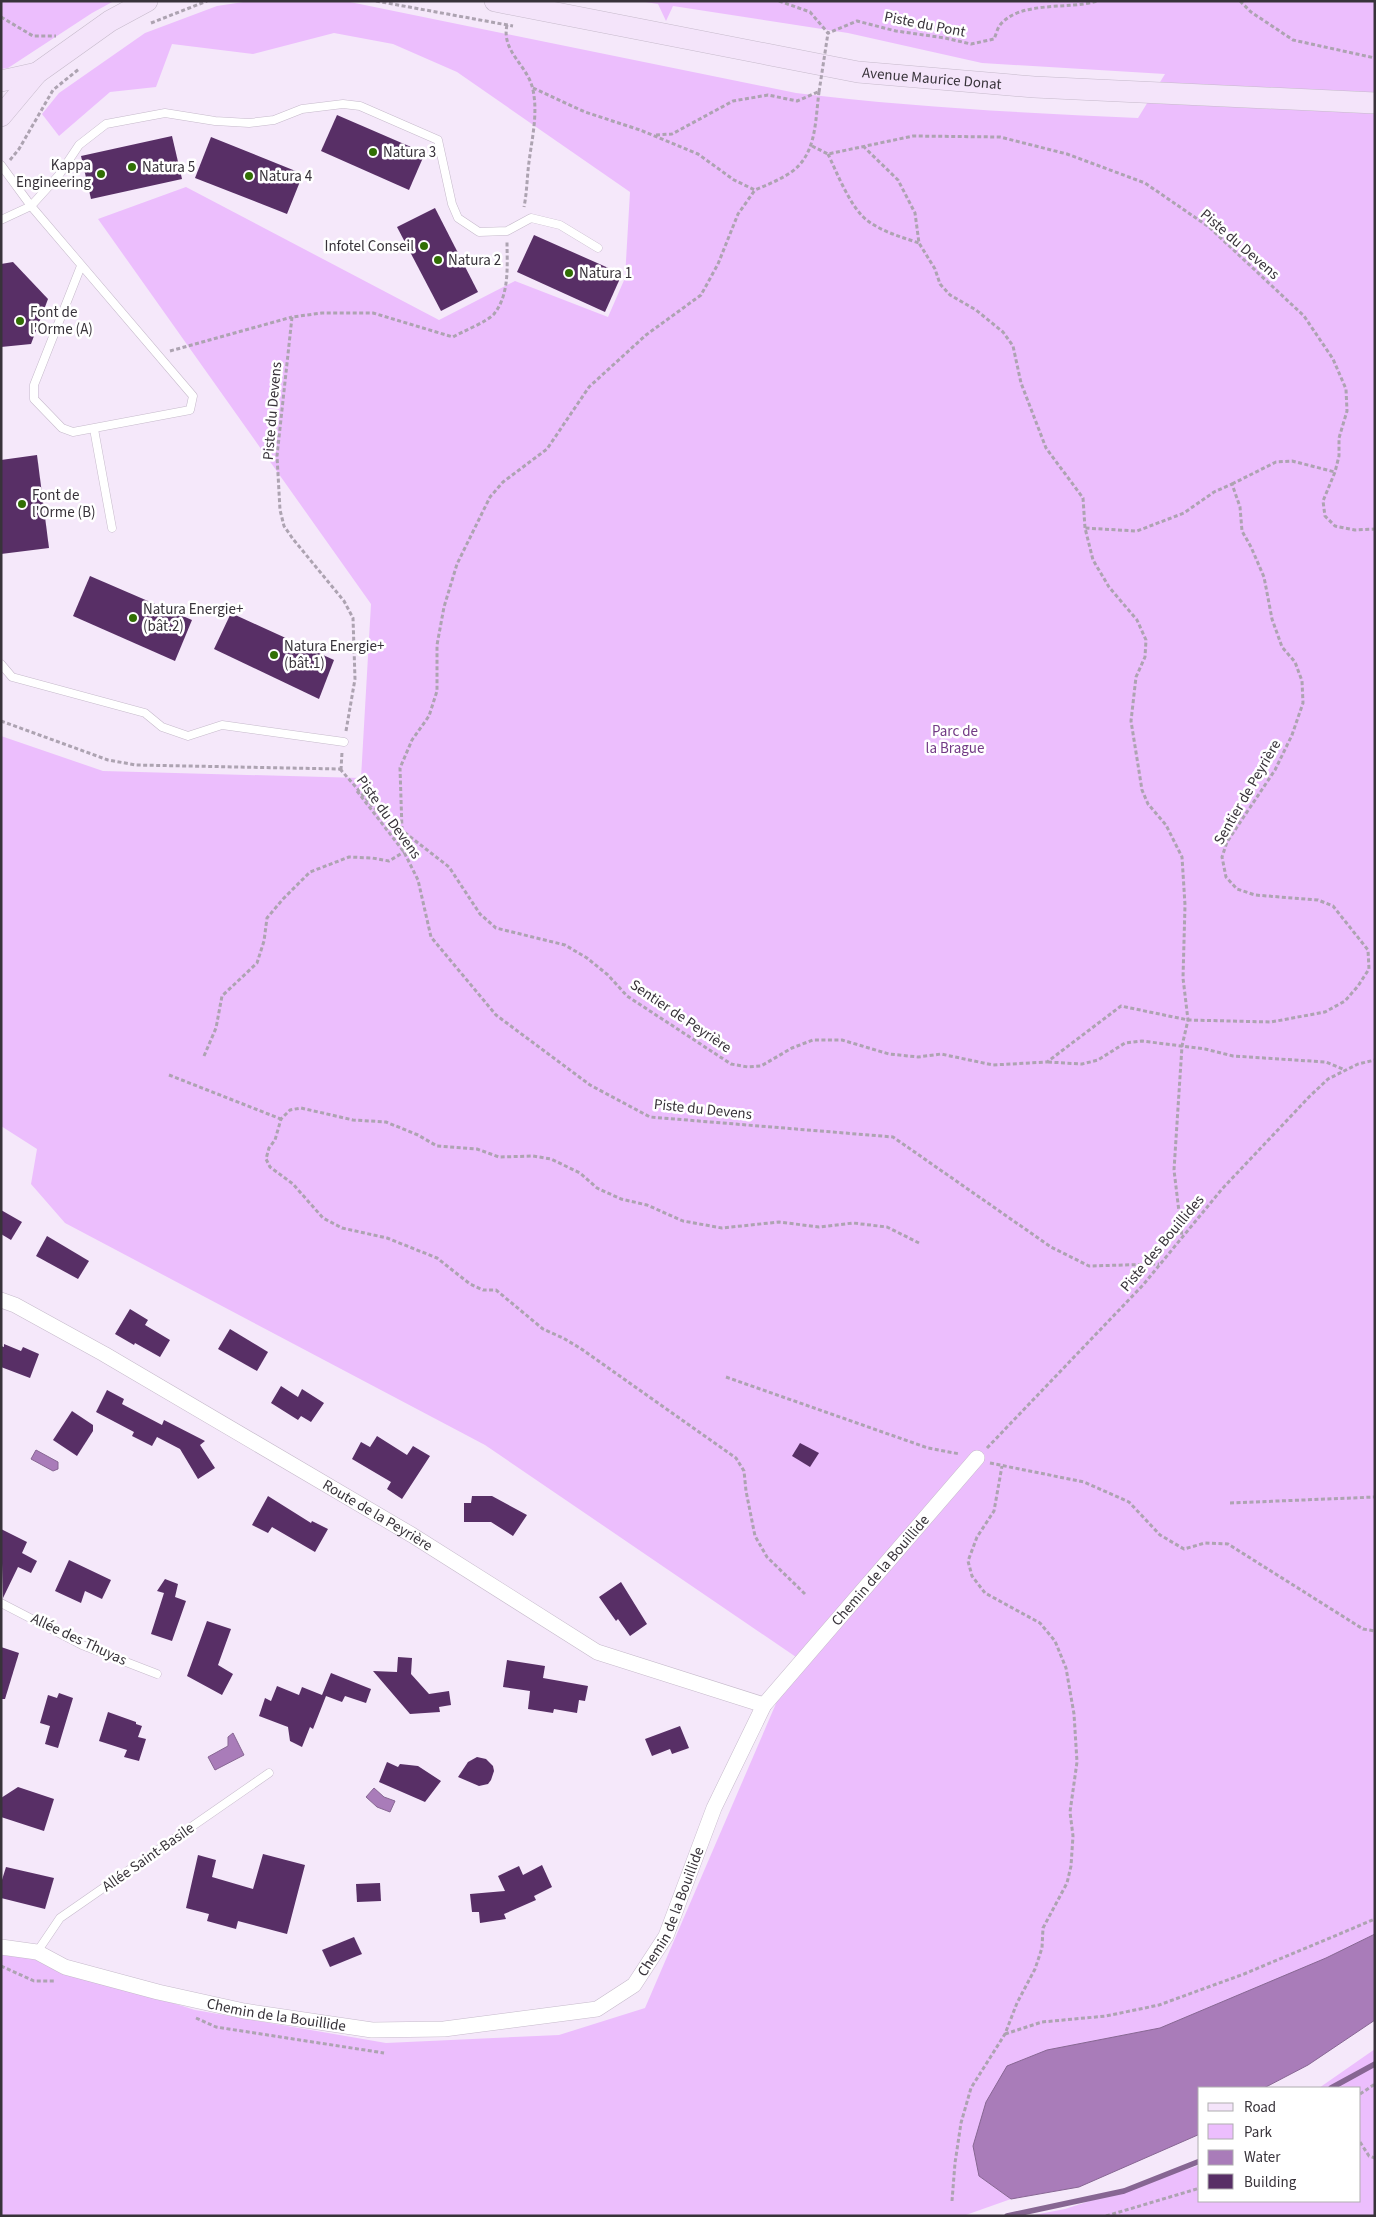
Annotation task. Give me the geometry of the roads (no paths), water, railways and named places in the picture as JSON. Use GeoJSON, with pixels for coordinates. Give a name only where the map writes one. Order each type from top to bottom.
{"type":"FeatureCollection","features":[{"type":"Feature","properties":{"kind":"main road"},"geometry":{"type":"LineString","coordinates":[[1,116],[37,73],[110,21],[147,1]]}},
{"type":"Feature","properties":{"kind":"main road","name":"Avenue Maurice Donat"},"geometry":{"type":"LineString","coordinates":[[503,3],[858,72],[1034,87],[1375,102]]}},
{"type":"Feature","properties":{"kind":"main road"},"geometry":{"type":"LineString","coordinates":[[1,81],[37,73]]}},
{"type":"Feature","properties":{"kind":"street","name":"Route de la Peyrière"},"geometry":{"type":"LineString","coordinates":[[1,1300],[15,1305],[104,1354],[395,1525],[597,1652],[764,1705]]}},
{"type":"Feature","properties":{"kind":"street","name":"Chemin de la Bouillide"},"geometry":{"type":"LineString","coordinates":[[1,1947],[37,1952],[65,1967],[158,1992],[244,2011],[372,2030],[444,2029],[597,2009],[634,1985],[666,1936],[714,1808],[764,1705],[978,1458]]}},
{"type":"Feature","properties":{"kind":"lane"},"geometry":{"type":"LineString","coordinates":[[1,220],[31,206],[60,174],[79,146],[106,124],[165,113],[215,121],[248,123],[274,120],[302,109],[342,104],[360,106],[438,140],[452,204],[458,218],[479,232],[507,231],[530,218],[560,225],[598,248]]}},
{"type":"Feature","properties":{"kind":"lane"},"geometry":{"type":"LineString","coordinates":[[4,163],[31,206],[193,396],[190,410],[73,432],[62,428],[34,399],[34,385],[81,266]]}},
{"type":"Feature","properties":{"kind":"lane"},"geometry":{"type":"LineString","coordinates":[[94,429],[112,528]]}},
{"type":"Feature","properties":{"kind":"lane"},"geometry":{"type":"LineString","coordinates":[[1,664],[12,677],[145,713],[162,727],[188,736],[222,725],[344,742]]}},
{"type":"Feature","properties":{"kind":"lane","name":"Allée des Thuyas"},"geometry":{"type":"LineString","coordinates":[[1,1603],[82,1645],[157,1674]]}},
{"type":"Feature","properties":{"kind":"lane","name":"Allée Saint-Basile"},"geometry":{"type":"LineString","coordinates":[[37,1952],[60,1918],[269,1773]]}},
{"type":"Feature","properties":{"kind":"water"},"geometry":{"type":"Polygon","coordinates":[[[36,1450],[58,1462],[58,1469],[53,1471],[31,1459],[36,1450]]]}},
{"type":"Feature","properties":{"kind":"water"},"geometry":{"type":"Polygon","coordinates":[[[233,1733],[244,1755],[215,1770],[208,1757],[228,1746],[228,1737],[233,1733]]]}},
{"type":"Feature","properties":{"kind":"water"},"geometry":{"type":"Polygon","coordinates":[[[374,1788],[384,1797],[395,1801],[390,1812],[377,1807],[366,1797],[374,1788]]]}},
{"type":"Feature","properties":{"kind":"water"},"geometry":{"type":"Polygon","coordinates":[[[1375,1934],[1375,2020],[1308,2065],[1266,2087],[1198,2087],[1198,2135],[1079,2187],[1011,2199],[979,2176],[973,2146],[986,2102],[1007,2066],[1047,2050],[1160,2028],[1326,1958],[1375,1934]]]}},
{"type":"Feature","properties":{"kind":"waterway"},"geometry":{"type":"LineString","coordinates":[[1333,2087],[1375,2064]]}},
{"type":"Feature","properties":{"kind":"waterway"},"geometry":{"type":"LineString","coordinates":[[1007,2216],[1124,2191],[1198,2162]]}},
{"type":"Feature","properties":{"kind":"place","name":"Natura 3"},"geometry":{"type":"Point","coordinates":[373,152]}},
{"type":"Feature","properties":{"kind":"place","name":"Natura 5"},"geometry":{"type":"Point","coordinates":[132,167]}},
{"type":"Feature","properties":{"kind":"place","name":"Kappa Engineering"},"geometry":{"type":"Point","coordinates":[101,174]}},
{"type":"Feature","properties":{"kind":"place","name":"Natura 4"},"geometry":{"type":"Point","coordinates":[249,176]}},
{"type":"Feature","properties":{"kind":"place","name":"Infotel Conseil"},"geometry":{"type":"Point","coordinates":[424,246]}},
{"type":"Feature","properties":{"kind":"place","name":"Natura 2"},"geometry":{"type":"Point","coordinates":[438,260]}},
{"type":"Feature","properties":{"kind":"place","name":"Natura 1"},"geometry":{"type":"Point","coordinates":[569,273]}},
{"type":"Feature","properties":{"kind":"place","name":"Font de l'Orme (A)"},"geometry":{"type":"Point","coordinates":[20,321]}},
{"type":"Feature","properties":{"kind":"place","name":"Font de l'Orme (B)"},"geometry":{"type":"Point","coordinates":[22,504]}},
{"type":"Feature","properties":{"kind":"place","name":"Natura Energie+ (bât.2)"},"geometry":{"type":"Point","coordinates":[133,618]}},
{"type":"Feature","properties":{"kind":"place","name":"Natura Energie+ (bât.1)"},"geometry":{"type":"Point","coordinates":[274,655]}},
{"type":"Feature","properties":{"kind":"park label","name":"Parc de la Brague"},"geometry":{"type":"Point","coordinates":[955,740]}}]}
